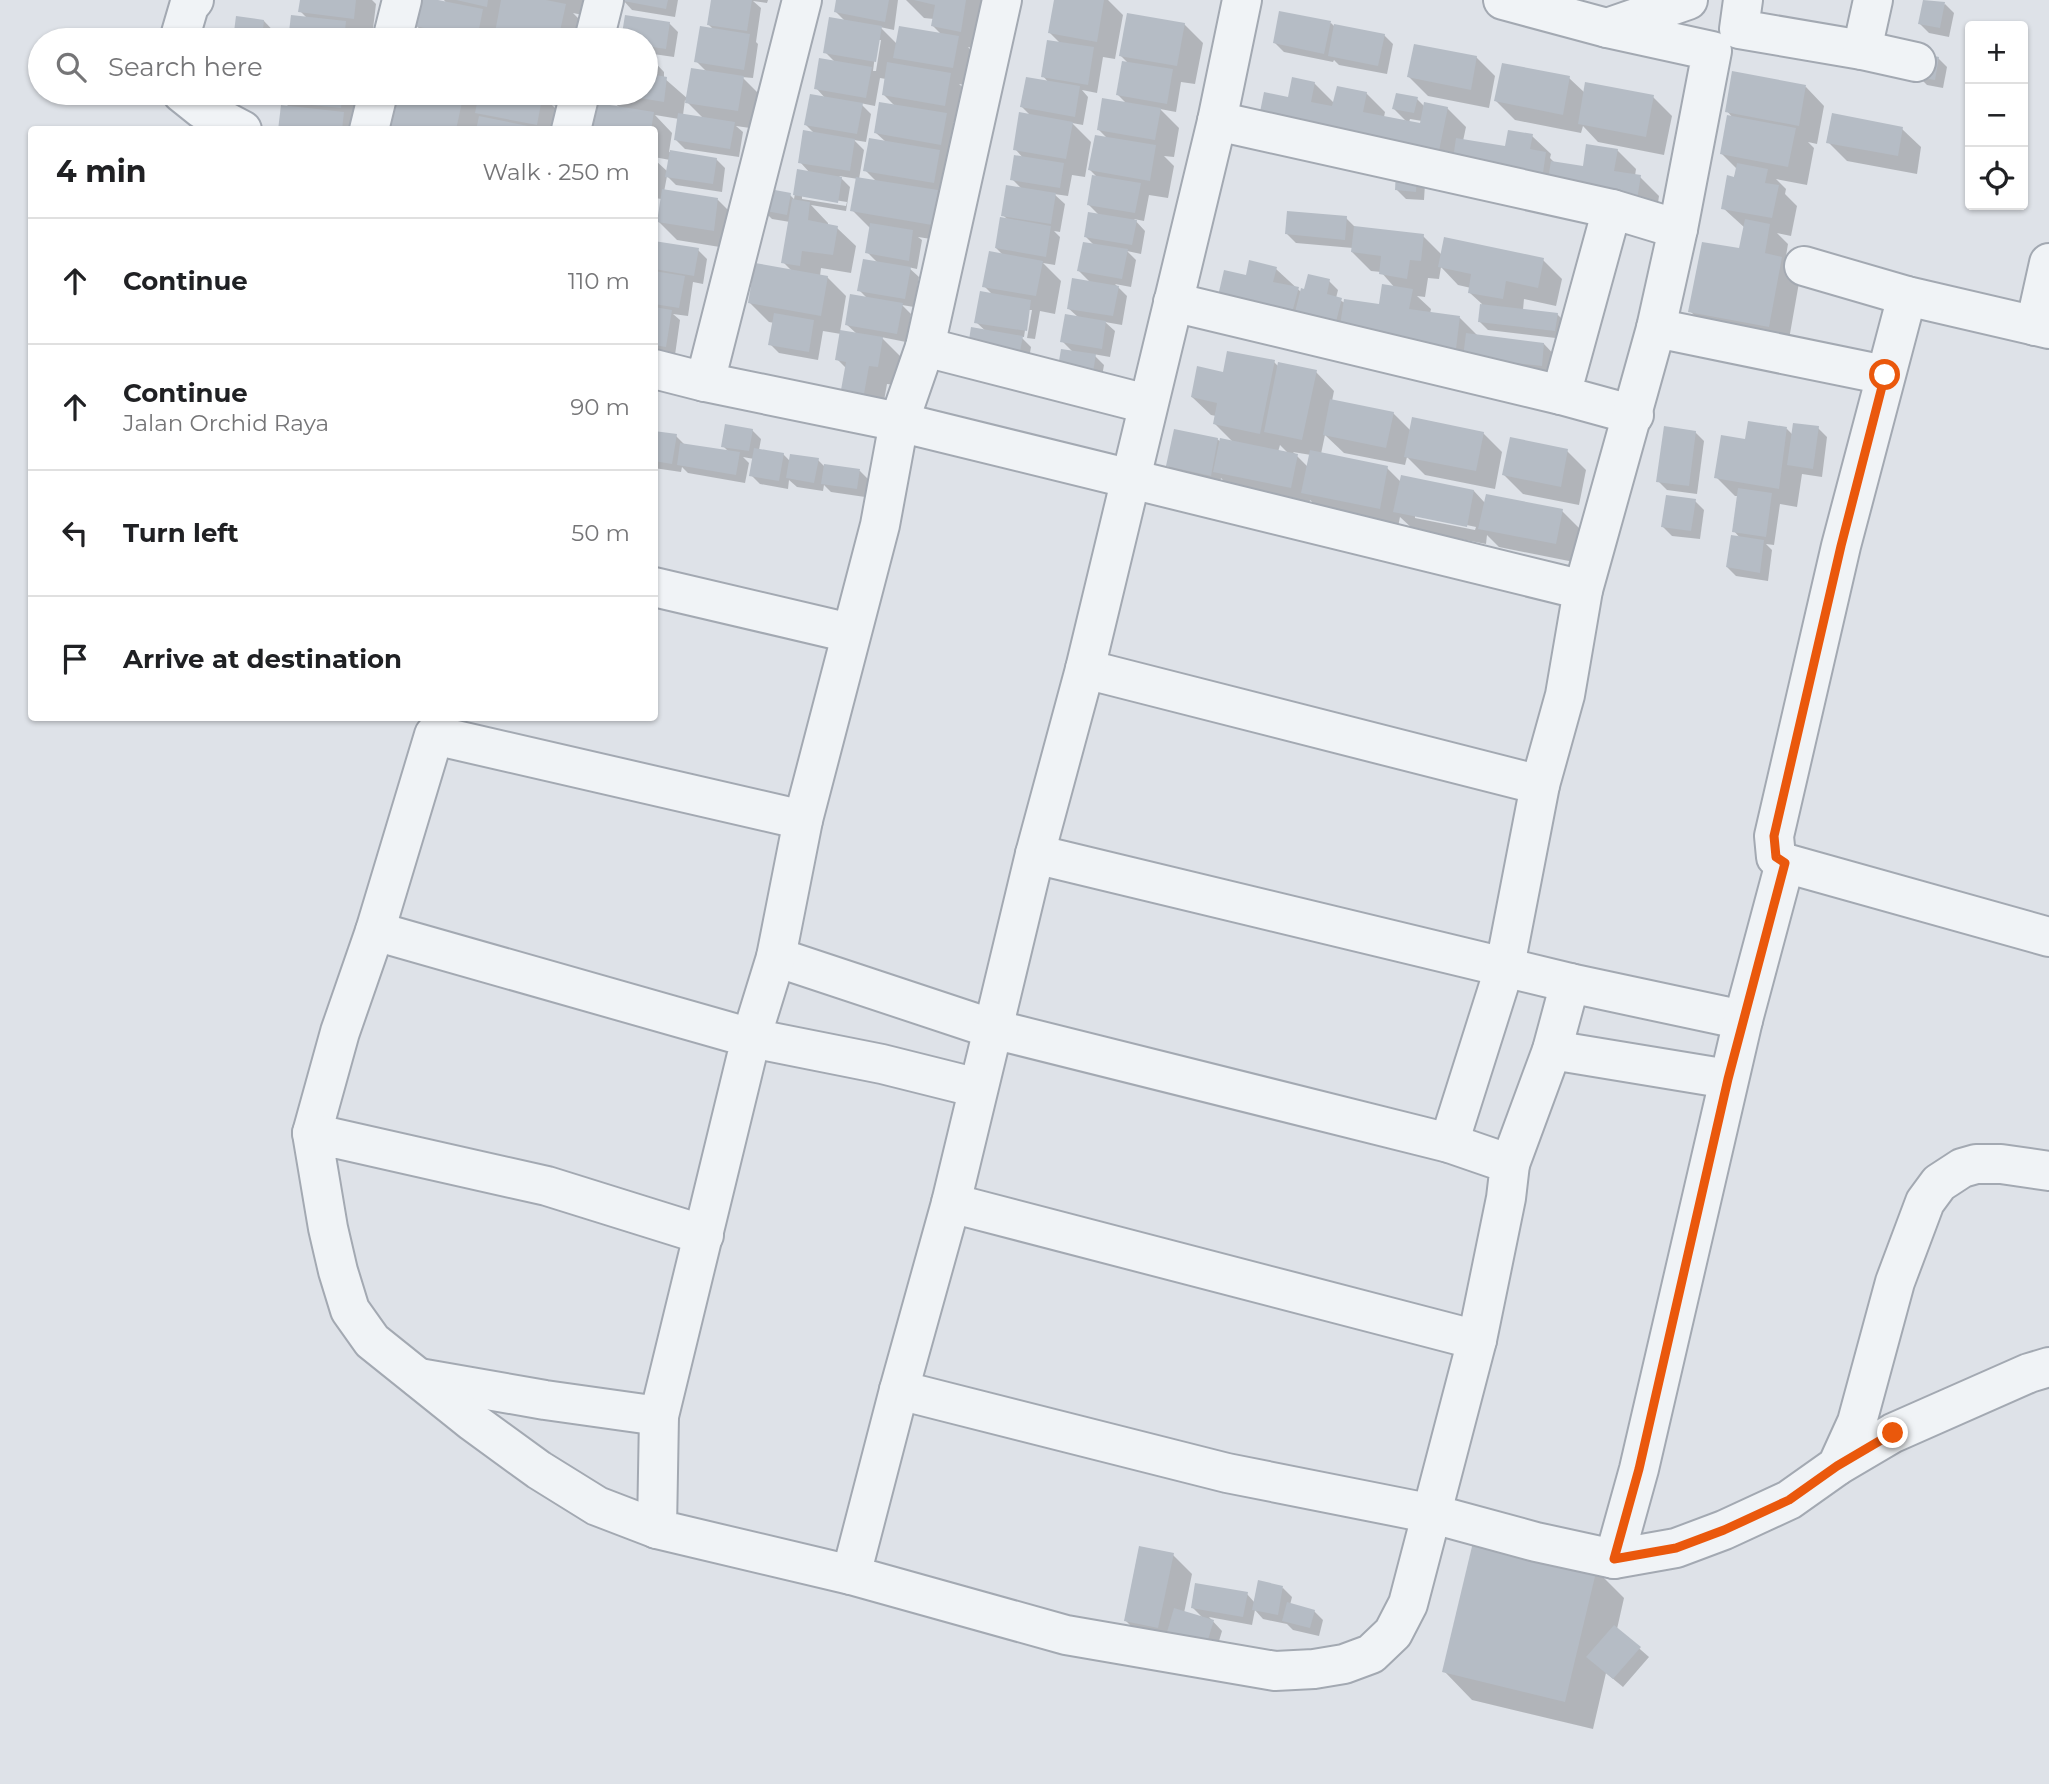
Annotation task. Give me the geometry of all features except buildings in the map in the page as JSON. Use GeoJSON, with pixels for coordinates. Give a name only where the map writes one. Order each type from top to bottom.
{"type":"FeatureCollection","features":[{"type":"Feature","properties":{"kind":"street"},"geometry":{"type":"LineString","coordinates":[[183,28],[194,0]]}},
{"type":"Feature","properties":{"kind":"street"},"geometry":{"type":"LineString","coordinates":[[395,28],[402,0]]}},
{"type":"Feature","properties":{"kind":"street"},"geometry":{"type":"LineString","coordinates":[[597,28],[604,0]]}},
{"type":"Feature","properties":{"kind":"street"},"geometry":{"type":"LineString","coordinates":[[705,382],[802,0]]}},
{"type":"Feature","properties":{"kind":"street"},"geometry":{"type":"LineString","coordinates":[[657,1529],[659,1416],[751,1038],[776,957],[803,820],[880,525],[899,422],[925,347],[1002,0]]}},
{"type":"Feature","properties":{"kind":"street"},"geometry":{"type":"LineString","coordinates":[[850,1575],[951,1203],[1035,854],[1085,669],[1217,121],[1242,0]]}},
{"type":"Feature","properties":{"kind":"street"},"geometry":{"type":"LineString","coordinates":[[1503,0],[1607,29],[1731,27],[1916,62]]}},
{"type":"Feature","properties":{"kind":"street"},"geometry":{"type":"LineString","coordinates":[[1607,29],[1688,0]]}},
{"type":"Feature","properties":{"kind":"street"},"geometry":{"type":"LineString","coordinates":[[1862,50],[1874,0]]}},
{"type":"Feature","properties":{"kind":"street"},"geometry":{"type":"LineString","coordinates":[[1449,1143],[1505,966],[1540,785],[1565,695],[1583,590],[1634,415],[1678,229],[1731,27]]}},
{"type":"Feature","properties":{"kind":"street"},"geometry":{"type":"LineString","coordinates":[[197,105],[234,126]]}},
{"type":"Feature","properties":{"kind":"street"},"geometry":{"type":"LineString","coordinates":[[370,126],[375,105]]}},
{"type":"Feature","properties":{"kind":"street"},"geometry":{"type":"LineString","coordinates":[[572,126],[577,105]]}},
{"type":"Feature","properties":{"kind":"street"},"geometry":{"type":"LineString","coordinates":[[1217,121],[1612,209],[1678,229]]}},
{"type":"Feature","properties":{"kind":"street"},"geometry":{"type":"LineString","coordinates":[[1561,395],[1612,209]]}},
{"type":"Feature","properties":{"kind":"street"},"geometry":{"type":"LineString","coordinates":[[1804,265],[1907,296],[2042,328],[2049,262]]}},
{"type":"Feature","properties":{"kind":"street"},"geometry":{"type":"LineString","coordinates":[[1907,296],[1841,546],[1774,836],[1776,857],[1785,863],[2049,937]]}},
{"type":"Feature","properties":{"kind":"street"},"geometry":{"type":"LineString","coordinates":[[1173,302],[1634,415]]}},
{"type":"Feature","properties":{"kind":"street"},"geometry":{"type":"LineString","coordinates":[[1656,328],[1885,375]]}},
{"type":"Feature","properties":{"kind":"street"},"geometry":{"type":"LineString","coordinates":[[925,347],[1147,404]]}},
{"type":"Feature","properties":{"kind":"street"},"geometry":{"type":"LineString","coordinates":[[658,370],[810,405],[899,422],[1583,590]]}},
{"type":"Feature","properties":{"kind":"street"},"geometry":{"type":"LineString","coordinates":[[658,588],[850,633]]}},
{"type":"Feature","properties":{"kind":"street"},"geometry":{"type":"LineString","coordinates":[[1085,669],[1540,785]]}},
{"type":"Feature","properties":{"kind":"street"},"geometry":{"type":"LineString","coordinates":[[803,820],[437,726],[375,931],[340,1032],[312,1133],[328,1228],[350,1310],[372,1341],[414,1377],[539,1470],[597,1506],[657,1529],[850,1575],[1066,1635],[1275,1671],[1344,1664],[1371,1654],[1393,1633],[1408,1604],[1477,1340],[1506,1198],[1510,1164],[1552,1050],[1570,983]]}},
{"type":"Feature","properties":{"kind":"street"},"geometry":{"type":"LineString","coordinates":[[1035,854],[1570,983],[1743,1020]]}},
{"type":"Feature","properties":{"kind":"street"},"geometry":{"type":"LineString","coordinates":[[1614,1559],[1639,1469],[1728,1079],[1785,863]]}},
{"type":"Feature","properties":{"kind":"street"},"geometry":{"type":"LineString","coordinates":[[375,931],[751,1038],[882,1064],[978,1088]]}},
{"type":"Feature","properties":{"kind":"street"},"geometry":{"type":"LineString","coordinates":[[776,957],[993,1029],[1449,1143],[1510,1164]]}},
{"type":"Feature","properties":{"kind":"street"},"geometry":{"type":"LineString","coordinates":[[1552,1050],[1728,1079]]}},
{"type":"Feature","properties":{"kind":"street"},"geometry":{"type":"LineString","coordinates":[[312,1133],[547,1186],[704,1235]]}},
{"type":"Feature","properties":{"kind":"street"},"geometry":{"type":"LineString","coordinates":[[1837,1466],[1857,1422],[1895,1282],[1925,1202],[1939,1183],[1962,1168],[1976,1164],[2001,1164],[2049,1171]]}},
{"type":"Feature","properties":{"kind":"street"},"geometry":{"type":"LineString","coordinates":[[951,1203],[1477,1340]]}},
{"type":"Feature","properties":{"kind":"street"},"geometry":{"type":"LineString","coordinates":[[899,1390],[1227,1473],[1433,1514],[1536,1542],[1614,1559],[1676,1548],[1724,1530],[1789,1500],[1837,1466],[1893,1433],[2029,1373],[2049,1367]]}},
{"type":"Feature","properties":{"kind":"street"},"geometry":{"type":"LineString","coordinates":[[414,1377],[545,1400],[659,1416]]}},
{"type":"Feature","properties":{"kind":"route"},"geometry":{"type":"LineString","coordinates":[[1885,375],[1841,546],[1774,836],[1776,857],[1785,863],[1728,1079],[1639,1469],[1614,1559],[1676,1548],[1724,1530],[1789,1500],[1837,1466],[1893,1433]]}}]}
